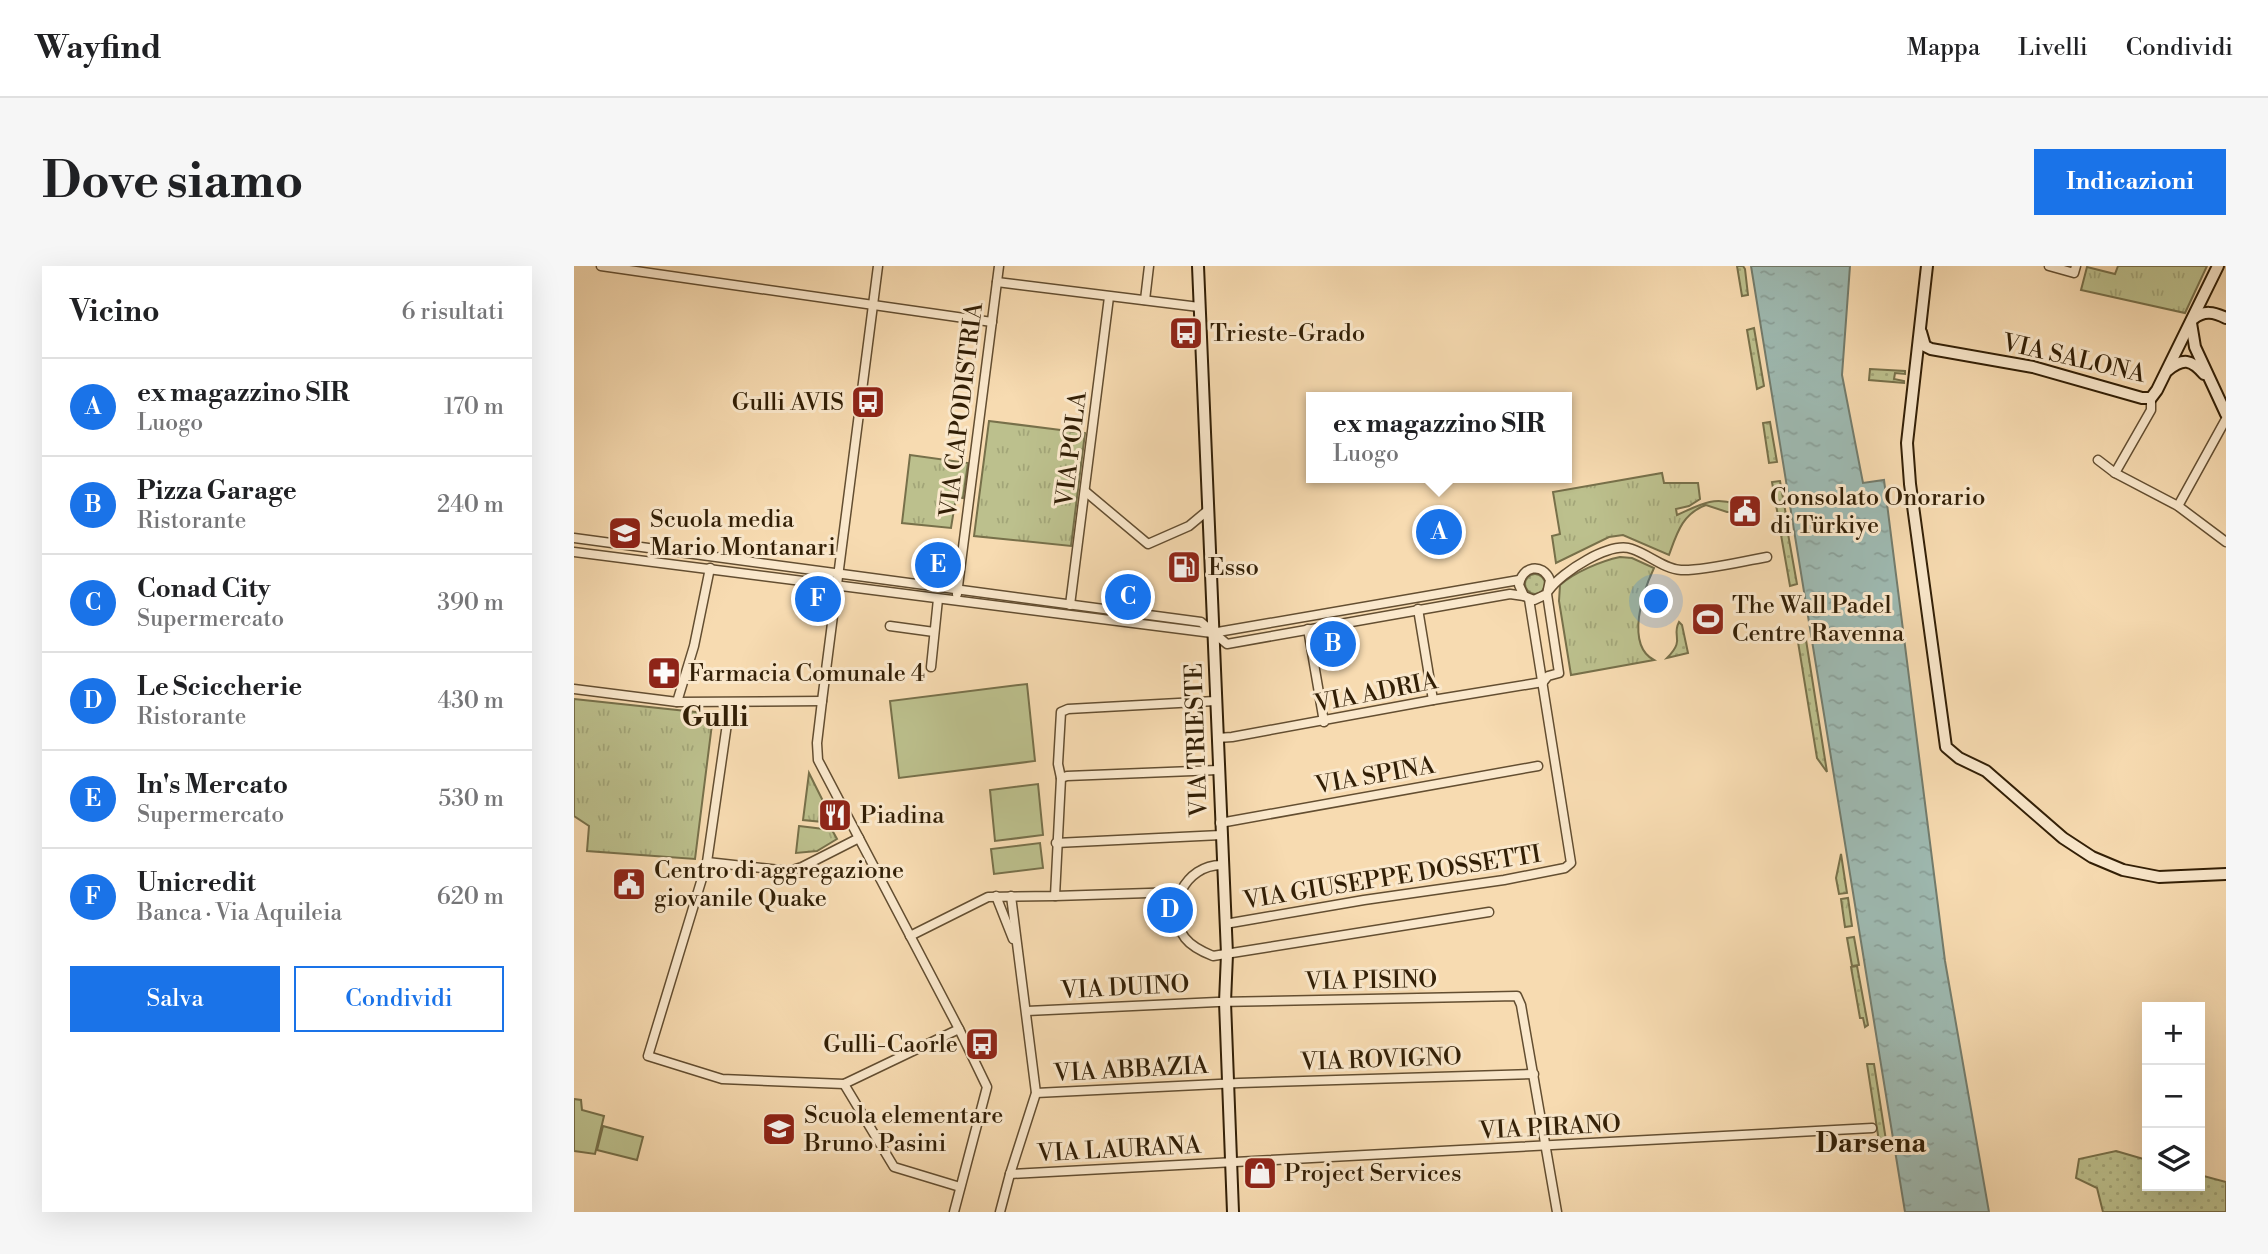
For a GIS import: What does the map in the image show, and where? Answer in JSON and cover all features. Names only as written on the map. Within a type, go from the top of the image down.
[{"type":"street","points":[[601,266],[992,322]]},
{"type":"street","points":[[878,266],[822,701],[817,743],[818,760],[987,1087],[954,1212]]},
{"type":"street","name":"VIA CAPODISTRIA","points":[[956,601],[999,266]]},
{"type":"street","points":[[1145,300],[1149,266]]},
{"type":"street","name":"VIA TRIESTE","points":[[1198,266],[1227,954],[1225,1002],[1233,1212]]},
{"type":"street","points":[[1927,266],[1908,443],[1910,484],[1946,747],[1959,758],[1986,771],[2063,838],[2092,858],[2123,870],[2159,877],[2225,873]]},
{"type":"street","points":[[2049,266],[2074,273],[2077,266]]},
{"type":"street","name":"VIA SALONA","points":[[1920,326],[1922,340],[1925,346],[1931,349],[2033,367],[2142,398],[2151,398],[2218,266]]},
{"type":"street","points":[[997,282],[1199,306]]},
{"type":"street","points":[[2210,284],[2209,294],[2222,316]]},
{"type":"street","name":"VIA POLA","points":[[1070,605],[1109,297]]},
{"type":"street","points":[[2222,316],[2208,312],[2199,314],[2192,320],[2192,336],[2226,414]]},
{"type":"street","points":[[2166,372],[2179,362],[2188,362],[2199,368],[2210,382]]},
{"type":"street","points":[[2115,473],[2151,410],[2151,398]]},
{"type":"street","points":[[2178,506],[2226,419]]},
{"type":"street","points":[[2098,460],[2115,473],[2178,506],[2226,542]]},
{"type":"street","points":[[1086,492],[1148,544],[1189,526],[1208,511]]},
{"type":"street","points":[[574,538],[1201,622],[1227,644],[1510,594],[1539,599],[1556,580],[1572,568],[1620,547],[1633,549],[1679,570],[1767,557]]},
{"type":"street","points":[[574,552],[1212,634],[1519,580]]},
{"type":"street","points":[[677,702],[694,646],[712,558]]},
{"type":"street","points":[[1529,568],[1540,568],[1550,580],[1548,592],[1559,673],[1549,676],[1543,682],[1527,598],[1520,589],[1521,575],[1529,568]]},
{"type":"street","points":[[1545,571],[1572,568]]},
{"type":"street","points":[[931,667],[938,599]]},
{"type":"street","points":[[1418,609],[1433,700]]},
{"type":"street","points":[[890,626],[934,632]]},
{"type":"street","points":[[1308,629],[1324,722]]},
{"type":"street","name":"VIA ADRIA","points":[[1217,737],[1324,722],[1543,682]]},
{"type":"street","name":"VIA GIUSEPPE DOSSETTI","points":[[1225,924],[1565,868],[1571,863],[1543,682]]},
{"type":"street","points":[[574,689],[677,702],[822,701]]},
{"type":"street","points":[[1058,895],[1056,843],[1061,778],[1058,764],[1061,712],[1068,709],[1215,701]]},
{"type":"street","points":[[730,702],[707,862],[648,1056],[722,1079],[844,1084],[959,1029]]},
{"type":"street","name":"VIA SPINA","points":[[1220,822],[1538,766]]},
{"type":"street","points":[[1061,778],[1218,770]]},
{"type":"street","points":[[1056,843],[1221,835]]},
{"type":"street","points":[[707,862],[789,872],[859,838]]},
{"type":"street","points":[[1222,865],[1209,865],[1192,875],[1180,892],[1177,903],[1177,919],[1184,936],[1202,951],[1213,956],[1489,912]]},
{"type":"street","points":[[910,936],[988,897],[1180,892]]},
{"type":"street","points":[[996,896],[1018,951]]},
{"type":"street","points":[[1000,1212],[1036,1093],[1011,896]]},
{"type":"street","name":"VIA PISINO","points":[[1225,1002],[1517,996],[1534,1074]]},
{"type":"street","name":"VIA DUINO","points":[[1027,1012],[1225,1002]]},
{"type":"street","points":[[1534,1074],[1557,1212]]},
{"type":"street","name":"VIA ROVIGNO","points":[[1229,1083],[1534,1074]]},
{"type":"street","name":"VIA ABBAZIA","points":[[1036,1093],[1229,1083]]},
{"type":"street","points":[[844,1084],[894,1167],[960,1187]]},
{"type":"street","name":"VIA PIRANO","points":[[1231,1163],[1872,1128]]},
{"type":"street","name":"VIA LAURANA","points":[[1010,1174],[1231,1163]]},
{"type":"green space","points":[[1737,266],[1743,266],[1745,269],[1748,295],[1742,296]]},
{"type":"green space","points":[[2118,266],[2207,266],[2185,313],[2081,290],[2087,267],[2115,274]]},
{"type":"green space","points":[[1754,328],[1764,386],[1757,389],[1747,330]]},
{"type":"green space","points":[[1870,369],[1905,371],[1905,374],[1895,373],[1894,379],[1904,383],[1869,380]]},
{"type":"green space","points":[[989,421],[1085,433],[1071,546],[974,536]]},
{"type":"green space","points":[[1770,422],[1777,462],[1769,463],[1763,423]]},
{"type":"green space","points":[[910,455],[968,463],[963,498],[956,497],[951,528],[902,523]]},
{"type":"green space","points":[[1662,473],[1664,483],[1698,483],[1700,499],[1689,506],[1676,509],[1677,515],[1699,505],[1719,501],[1735,504],[1735,507],[1732,512],[1727,512],[1706,505],[1691,514],[1681,525],[1669,555],[1623,535],[1609,537],[1556,563],[1552,536],[1560,534],[1553,492]]},
{"type":"green space","points":[[1780,481],[1786,515],[1778,516],[1772,482]]},
{"type":"green space","points":[[1785,517],[1797,584],[1790,586],[1778,518]]},
{"type":"green space","points":[[1620,557],[1632,558],[1654,568],[1645,590],[1638,630],[1645,653],[1654,660],[1571,675],[1559,601],[1560,585],[1588,568]]},
{"type":"green space","points":[[1531,574],[1539,574],[1545,584],[1539,594],[1531,594],[1525,588],[1525,580]]},
{"type":"green space","points":[[1679,622],[1688,653],[1667,658],[1676,646]]},
{"type":"green space","points":[[1806,640],[1827,772],[1817,758],[1798,642]]},
{"type":"green space","points":[[1027,684],[1035,761],[899,778],[890,701]]},
{"type":"green space","points":[[574,699],[705,713],[712,724],[695,859],[587,851],[589,826],[574,816]]},
{"type":"green space","points":[[809,773],[834,823],[803,820]]},
{"type":"green space","points":[[1038,784],[1043,835],[995,841],[990,790]]},
{"type":"green space","points":[[799,826],[832,830],[837,839],[817,851],[796,853]]},
{"type":"green space","points":[[1040,843],[1043,868],[994,874],[991,849]]},
{"type":"green space","points":[[1841,854],[1847,893],[1839,894],[1836,878]]},
{"type":"green space","points":[[1848,898],[1852,926],[1845,927],[1841,899]]},
{"type":"green space","points":[[1854,937],[1859,965],[1852,966],[1847,938]]},
{"type":"green space","points":[[1857,966],[1868,1025],[1865,1027],[1863,1018],[1860,1018],[1851,967]]},
{"type":"green space","points":[[1867,1064],[1874,1064],[1888,1153],[1880,1148]]},
{"type":"green space","points":[[574,1099],[581,1100],[582,1110],[604,1116],[595,1154],[574,1151]]},
{"type":"green space","points":[[603,1126],[643,1137],[637,1160],[597,1150]]},
{"type":"green space","points":[[2116,1151],[2142,1159],[2142,1191],[2205,1191],[2205,1176],[2226,1182],[2226,1212],[2103,1212],[2097,1188],[2076,1178],[2079,1159]]},
{"type":"water","points":[[1751,266],[1850,266],[1842,375],[1863,483],[1884,480],[1945,961],[1989,1212],[1905,1212]]},
{"type":"place","name":"Trieste-Grado","points":[[1186,333]]},
{"type":"place","name":"Gulli AVIS","points":[[868,402]]},
{"type":"place","name":"Consolato Onorario di Türkiye","points":[[1745,511]]},
{"type":"place","name":"ex magazzino SIR","points":[[1439,532]]},
{"type":"place","name":"Scuola media Mario Montanari","points":[[625,533]]},
{"type":"place","name":"In's Mercato","points":[[938,565]]},
{"type":"place","name":"Esso","points":[[1184,567]]},
{"type":"place","name":"Conad City","points":[[1128,597]]},
{"type":"place","name":"Unicredit","points":[[818,599]]},
{"type":"place","name":"The Wall Padel Centre Ravenna","points":[[1708,619]]},
{"type":"place","name":"Pizza Garage","points":[[1333,644]]},
{"type":"place","name":"Farmacia Comunale 4","points":[[664,673]]},
{"type":"place","name":"Piadina","points":[[835,815]]},
{"type":"place","name":"Centro di aggregazione giovanile Quake","points":[[629,884]]},
{"type":"place","name":"Le Sciccherie","points":[[1170,910]]},
{"type":"place","name":"Gulli-Caorle","points":[[982,1044]]},
{"type":"place","name":"Scuola elementare Bruno Pasini","points":[[779,1129]]},
{"type":"place","name":"Project Services","points":[[1260,1173]]},
{"type":"district","name":"Gulli","points":[[715,716]]},
{"type":"district","name":"Darsena","points":[[1871,1142]]}]
